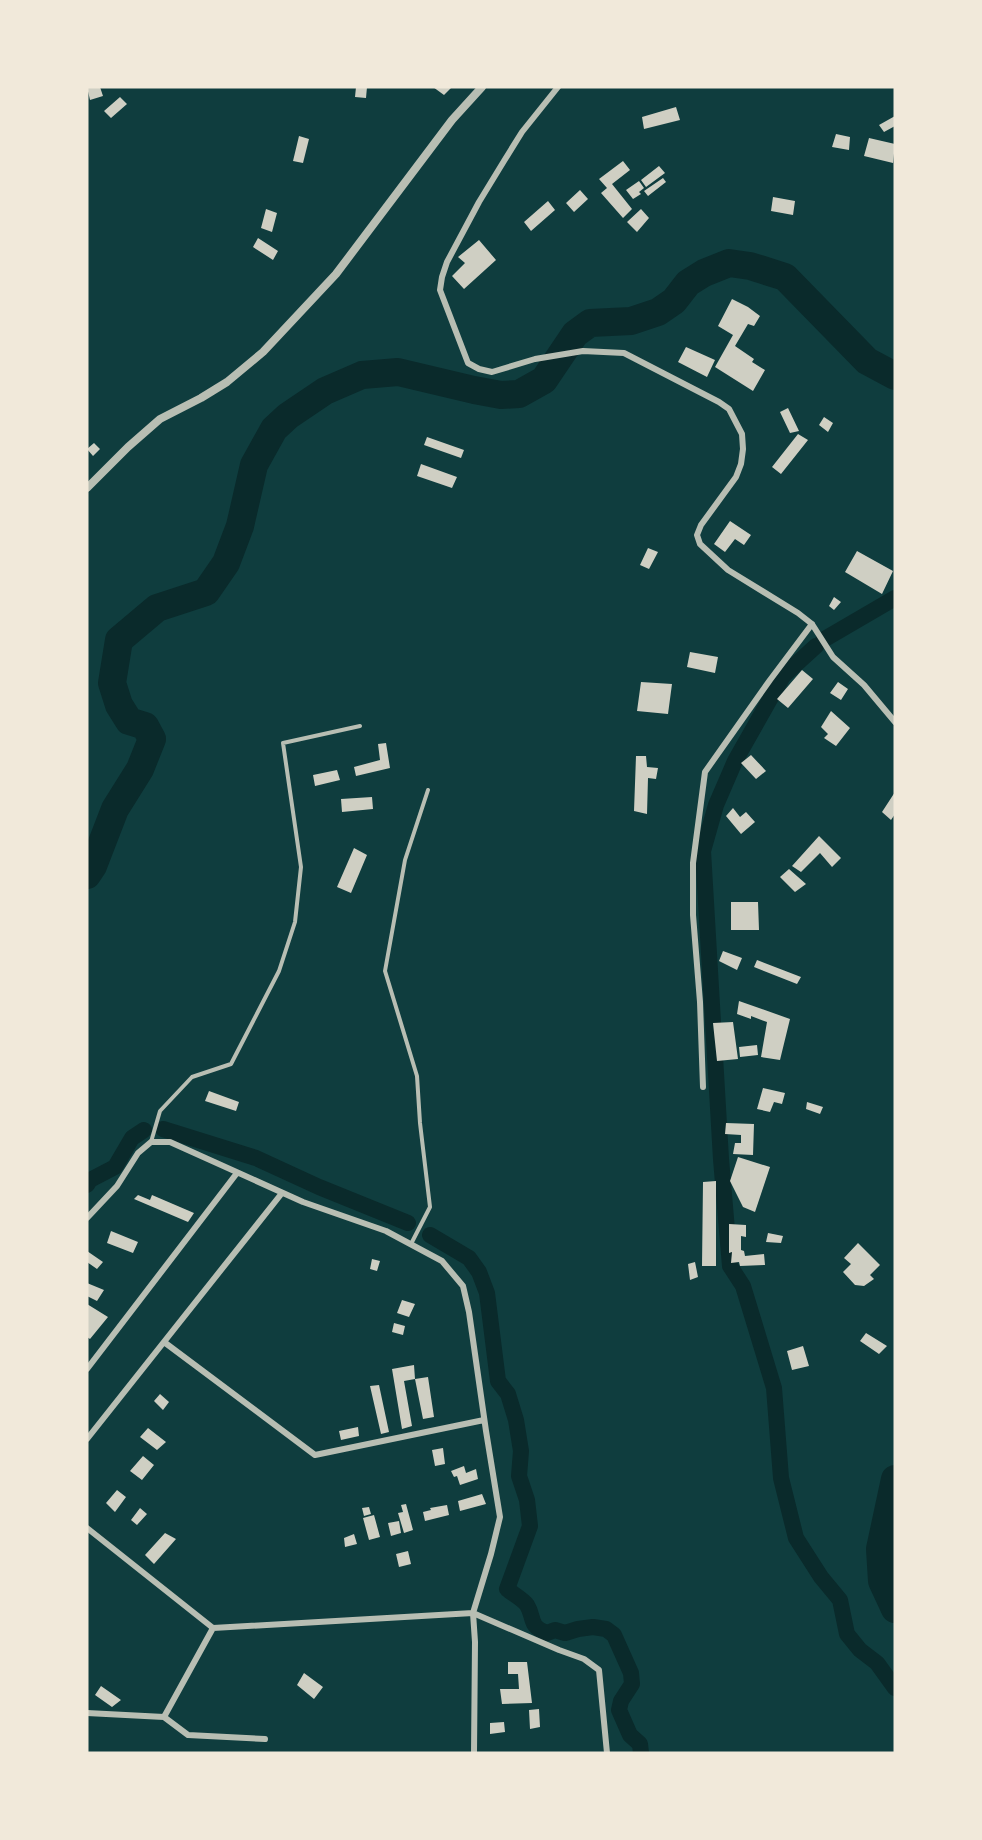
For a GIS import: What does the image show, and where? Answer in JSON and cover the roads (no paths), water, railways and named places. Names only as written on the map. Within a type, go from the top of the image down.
[{"type":"street","points":[[87,488],[160,419],[227,382],[263,352],[336,274],[438,137],[482,87]]},
{"type":"street","points":[[558,87],[522,132],[479,202],[447,262],[442,277],[440,290],[468,363],[492,372],[535,359],[584,351],[624,353],[729,409],[741,434],[743,449],[741,464],[736,477],[701,525],[697,535],[700,544],[728,570],[812,624],[833,657],[864,685],[895,722]]},
{"type":"street","points":[[703,1087],[700,1002],[693,915],[693,863],[705,772],[812,624]]},
{"type":"street","points":[[87,1218],[117,1186],[138,1153],[151,1142],[170,1142],[303,1202],[386,1231],[442,1261],[463,1286],[469,1312],[500,1517],[473,1613],[474,1753]]},
{"type":"street","points":[[87,1369],[237,1173]]},
{"type":"street","points":[[87,1439],[282,1192]]},
{"type":"street","points":[[164,1342],[315,1455],[484,1420]]},
{"type":"street","points":[[87,1528],[213,1628],[473,1613],[584,1659],[599,1670],[607,1753]]},
{"type":"street","points":[[164,1717],[213,1628]]},
{"type":"street","points":[[87,1713],[164,1717],[188,1735],[265,1739]]},
{"type":"lane","points":[[151,1142],[160,1111],[192,1077],[231,1064],[279,971],[295,922],[301,867],[283,743],[360,726]]},
{"type":"lane","points":[[411,1244],[430,1207],[417,1076],[385,971],[405,860],[428,790]]},
{"type":"waterway","points":[[87,875],[93,866],[115,809],[140,769],[152,739],[145,726],[129,721],[119,705],[112,683],[119,640],[157,608],[206,592],[226,563],[240,526],[254,465],[274,429],[288,416],[325,391],[362,375],[398,372],[501,395],[519,394],[544,380],[575,334],[590,323],[631,321],[658,312],[674,301],[688,283],[704,273],[729,263],[750,266],[785,277],[867,361],[895,376]]},
{"type":"waterway","points":[[823,640],[895,598]]},
{"type":"waterway","points":[[816,646],[783,676],[735,761],[716,805],[703,851],[721,1159],[730,1266],[743,1286],[774,1388],[781,1478],[796,1538],[821,1577],[840,1600],[847,1634],[860,1650],[877,1663],[895,1688]]},
{"type":"waterway","points":[[163,1129],[256,1158],[319,1187],[408,1223]]},
{"type":"waterway","points":[[87,1185],[90,1180],[115,1167],[132,1138],[144,1130]]},
{"type":"waterway","points":[[430,1235],[469,1258],[479,1272],[487,1293],[498,1381],[508,1394],[516,1420],[521,1451],[519,1476],[527,1500],[530,1526],[507,1589],[525,1603],[537,1628],[547,1633],[555,1630],[565,1633],[593,1627],[606,1629],[614,1635],[631,1673],[632,1684],[621,1701],[619,1710],[630,1735],[640,1744],[641,1753]]},
{"type":"waterway","points":[[895,1479],[880,1549],[882,1581],[895,1609]]}]
